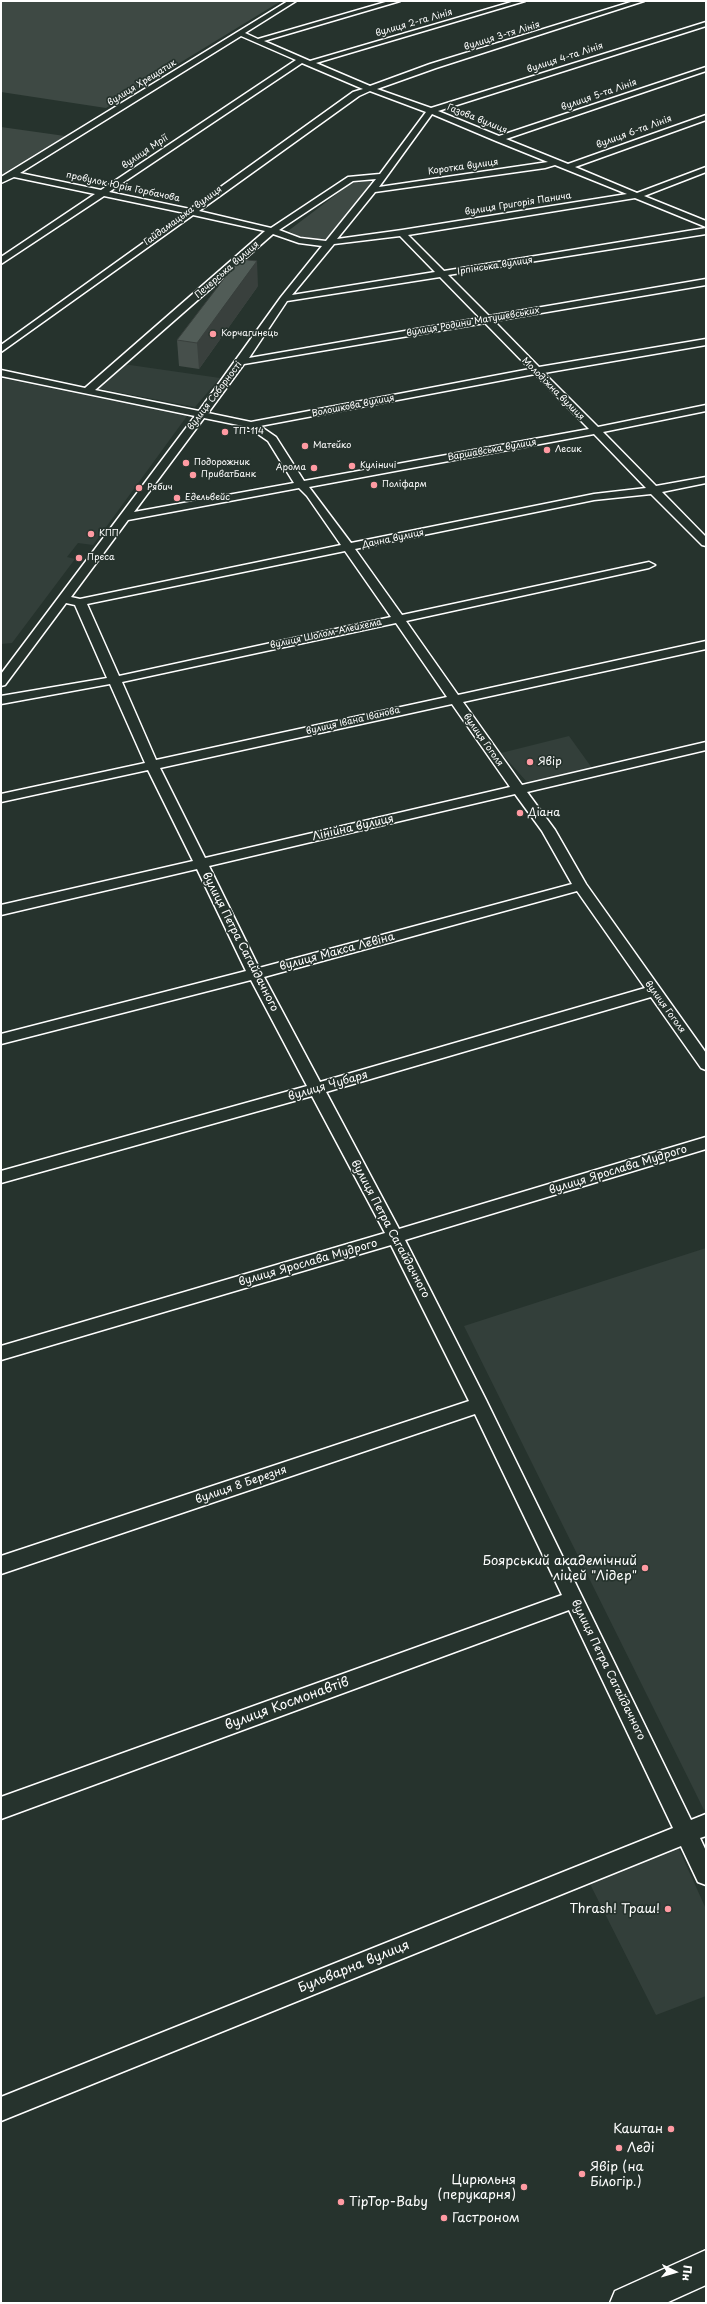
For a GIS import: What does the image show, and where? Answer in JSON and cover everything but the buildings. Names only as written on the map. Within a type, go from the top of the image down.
[{"type":"street","name":"вулиця Хрещатик","points":[[1,181],[293,1]]},
{"type":"street","points":[[257,41],[397,1]]},
{"type":"street","name":"вулиця 2-га Лінія","points":[[310,63],[522,1]]},
{"type":"street","name":"вулиця 3-тя Лінія","points":[[368,88],[641,1]]},
{"type":"street","name":"вулиця 4-та Лінія","points":[[431,111],[706,24]]},
{"type":"street","name":"Газова вулиця","points":[[240,34],[368,88],[431,111],[706,224]]},
{"type":"street","name":"вулиця Мрії","points":[[1,261],[301,60]]},
{"type":"street","name":"вулиця 5-та Лінія","points":[[499,139],[706,69]]},
{"type":"street","name":"Гайдамацька вулиця","points":[[1,349],[189,212],[356,94],[368,88]]},
{"type":"street","name":"вулиця Соборності","points":[[1,682],[241,362],[284,299],[383,176],[431,111]]},
{"type":"street","name":"вулиця 6-та Лінія","points":[[569,167],[706,117]]},
{"type":"street","name":"Коротка вулиця","points":[[372,190],[545,166],[556,162]]},
{"type":"street","name":"вулиця Григорія Панича","points":[[330,243],[638,195],[706,169]]},
{"type":"street","name":"провулок Юрія Горбачова","points":[[13,174],[275,231],[299,240],[330,243]]},
{"type":"street","name":"Печерська вулиця","points":[[86,392],[270,232],[275,231],[351,180],[383,176]]},
{"type":"street","name":"Ірпінська вулиця","points":[[284,299],[706,231]]},
{"type":"street","name":"Молодіжна вулиця","points":[[402,232],[536,371],[706,543]]},
{"type":"street","name":"вулиця Родини Матушевських","points":[[241,362],[706,282]]},
{"type":"street","name":"Волошкова вулиця","points":[[1,373],[86,392],[251,425],[536,371],[706,342]]},
{"type":"street","name":"Варшавська вулиця","points":[[125,516],[595,431],[706,408]]},
{"type":"street","name":"вулиця Гоголя","points":[[251,425],[272,439],[300,484],[311,494],[548,830],[580,886],[706,1064]]},
{"type":"street","name":"Дачна вулиця","points":[[80,602],[594,497],[654,490],[706,480]]},
{"type":"street","name":"вулиця Шолом-Алейхема","points":[[1,700],[115,680],[650,565]]},
{"type":"street","points":[[62,599],[80,602]]},
{"type":"street","name":"вулиця Петра Сагайдачного","points":[[80,602],[153,766],[255,974],[396,1238],[480,1405],[706,1874]]},
{"type":"street","name":"вулиця Івана Іванова","points":[[1,798],[153,766],[454,698],[706,645]]},
{"type":"street","name":"Лінійна вулиця","points":[[1,910],[706,746]]},
{"type":"street","name":"вулиця Макса Левіна","points":[[1,1039],[255,974],[580,886]]},
{"type":"street","name":"вулиця Чубаря","points":[[1,1177],[316,1089],[654,991]]},
{"type":"street","name":"вулиця Ярослава Мудрого","points":[[1,1353],[396,1238],[706,1143]]},
{"type":"street","name":"вулиця 8 Березня","points":[[1,1565],[480,1405]]},
{"type":"street","name":"вулиця Космонавтів","points":[[1,1808],[573,1600]]},
{"type":"street","name":"Бульварна вулиця","points":[[1,2109],[706,1825]]},
{"type":"street","points":[[628,2303],[706,2267]]},
{"type":"shaded area","points":[[1,1],[281,1],[106,108],[1,92]]},
{"type":"shaded area","points":[[1,127],[65,136],[1,175]]},
{"type":"shaded area","points":[[373,179],[364,193],[325,240],[301,237],[288,231],[354,181]]},
{"type":"shaded area","points":[[123,364],[220,378],[195,407],[96,388]]},
{"type":"shaded area","points":[[1,378],[187,416],[93,545],[78,543],[67,557],[75,559],[12,643],[1,644]]},
{"type":"shaded area","points":[[569,736],[592,768],[527,782],[501,753]]},
{"type":"shaded area","name":"Боярський академічний ліцей \"Лідер\"","points":[[706,1248],[706,1809],[704,1810],[464,1326]]},
{"type":"shaded area","points":[[678,1847],[706,1909],[706,1996],[656,2015],[590,1884]]},
{"type":"place","name":"Корчагинець","points":[[213,334]]},
{"type":"place","name":"ТП-114","points":[[225,432]]},
{"type":"place","name":"Матейко","points":[[305,446]]},
{"type":"place","name":"Лесик","points":[[547,450]]},
{"type":"place","name":"Подорожник","points":[[186,463]]},
{"type":"place","name":"Куліничі","points":[[352,466]]},
{"type":"place","name":"Арома","points":[[314,468]]},
{"type":"place","name":"ПриватБанк","points":[[193,475]]},
{"type":"place","name":"Поліфарм","points":[[374,485]]},
{"type":"place","name":"Рябич","points":[[139,488]]},
{"type":"place","name":"Едельвейс","points":[[177,498]]},
{"type":"place","name":"КПП","points":[[91,534]]},
{"type":"place","name":"Преса","points":[[79,558]]},
{"type":"place","name":"Явір","points":[[530,762]]},
{"type":"place","name":"Діана","points":[[520,813]]},
{"type":"place","name":"Боярський академічний ліцей \"Лідер\"","points":[[645,1568]]},
{"type":"place","name":"Thrash! Траш!","points":[[668,1909]]},
{"type":"place","name":"Каштан","points":[[671,2129]]},
{"type":"place","name":"Леді","points":[[619,2148]]},
{"type":"place","name":"Явір (на Білогір.)","points":[[582,2174]]},
{"type":"place","name":"Цирюльня (перукарня)","points":[[524,2187]]},
{"type":"place","name":"TipTop-Baby","points":[[341,2202]]},
{"type":"place","name":"Гастроном","points":[[444,2218]]}]
